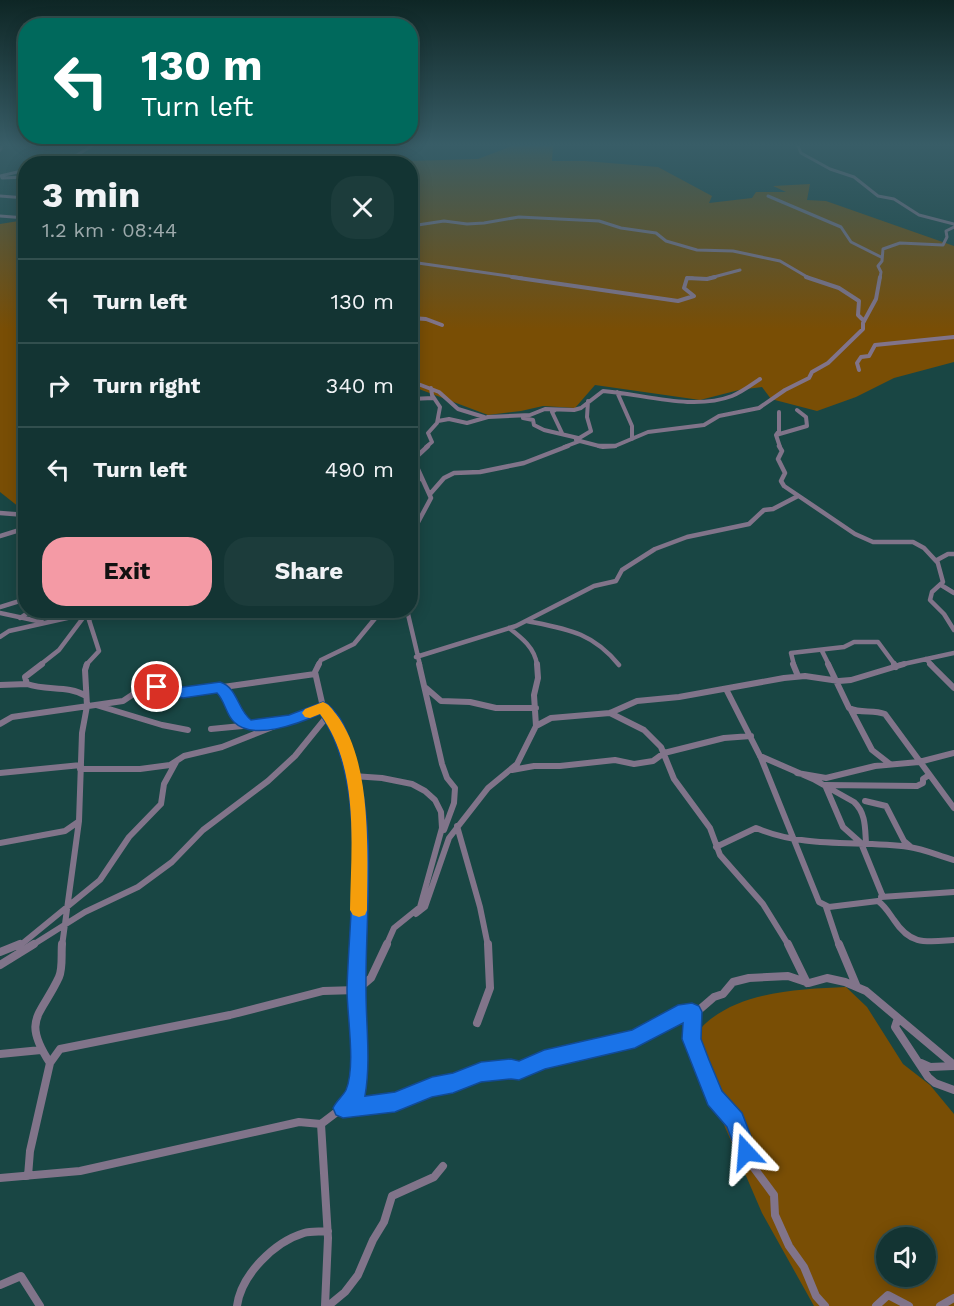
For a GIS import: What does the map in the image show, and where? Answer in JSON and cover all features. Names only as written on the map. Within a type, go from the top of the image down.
[{"type":"street","points":[[794,207],[843,227],[851,242],[882,257]]},
{"type":"street","points":[[907,207],[922,216],[954,225]]},
{"type":"street","points":[[0,216],[18,217]]},
{"type":"street","points":[[418,225],[444,221],[473,224],[528,218],[598,221],[621,228],[656,232],[666,241],[698,250],[733,251],[780,261],[803,276],[839,288],[859,300],[858,315],[864,321]]},
{"type":"street","points":[[430,494],[444,478],[454,473],[480,472],[524,462],[580,441],[608,447],[648,432],[704,425],[719,416],[763,406],[785,390],[806,380],[814,371],[828,363],[863,329],[864,321],[873,311],[878,295],[881,272],[878,266],[883,249],[899,243],[943,245],[946,231],[954,225]]},
{"type":"street","points":[[418,263],[451,270],[678,301],[694,296],[684,288],[687,278],[707,279],[740,270]]},
{"type":"street","points":[[418,318],[442,325]]},
{"type":"street","points":[[859,370],[857,363],[861,357],[870,356],[872,347],[875,345],[904,340],[926,341],[954,337]]},
{"type":"street","points":[[438,421],[451,419],[465,423],[503,415],[529,415],[543,409],[579,409],[602,391],[675,400],[704,400],[733,396],[760,379]]},
{"type":"street","points":[[418,382],[431,388],[452,402],[458,409],[484,418]]},
{"type":"street","points":[[418,385],[422,385]]},
{"type":"street","points":[[431,388],[433,398],[451,419]]},
{"type":"street","points":[[617,392],[632,426],[632,439]]},
{"type":"street","points":[[418,399],[433,398]]},
{"type":"street","points":[[573,443],[591,431],[587,417],[589,414],[588,401]]},
{"type":"street","points":[[418,452],[432,441],[428,433],[438,421],[441,410]]},
{"type":"street","points":[[555,410],[552,412],[554,420],[562,433]]},
{"type":"street","points":[[776,435],[807,426],[806,417],[797,411]]},
{"type":"street","points":[[779,412],[780,431],[776,435],[777,443],[782,451],[778,460],[785,473],[781,481],[792,493],[806,498],[855,534],[873,542],[913,542],[924,548],[937,562],[943,578],[941,585],[932,592],[931,602],[943,612],[954,630]]},
{"type":"street","points":[[503,415],[532,419],[534,426],[539,429],[578,438]]},
{"type":"street","points":[[418,472],[430,494],[430,503],[418,523]]},
{"type":"street","points":[[416,657],[527,621],[594,586],[616,581],[622,570],[655,549],[687,537],[749,524],[764,510],[775,508],[798,496]]},
{"type":"street","points":[[1,520],[1,513],[18,514]]},
{"type":"street","points":[[0,536],[18,530]]},
{"type":"street","points":[[937,562],[940,556],[954,554]]},
{"type":"street","points":[[941,585],[954,593]]},
{"type":"street","points":[[0,607],[18,601]]},
{"type":"street","points":[[0,613],[18,618]]},
{"type":"street","points":[[20,618],[46,623]]},
{"type":"street","points":[[2,634],[68,618]]},
{"type":"street","points":[[27,684],[25,677],[27,674],[50,659],[83,618]]},
{"type":"street","points":[[50,1063],[37,1042],[35,1014],[60,975],[63,926],[79,821],[84,718],[90,705],[86,696],[86,667],[99,651],[89,620],[91,618]]},
{"type":"street","points":[[326,1306],[328,1231],[321,1124],[355,1096],[359,1071],[357,990],[361,883],[359,821],[353,776],[339,729],[323,707],[315,674],[321,660],[354,644],[375,618]]},
{"type":"street","points":[[409,618],[442,764],[447,778],[456,790],[451,813],[435,850]]},
{"type":"street","points":[[527,621],[582,633],[607,648],[619,665]]},
{"type":"street","points":[[403,920],[421,911],[425,906],[443,850],[457,826],[488,788],[517,764],[536,726],[534,695],[538,678],[537,656],[525,641],[509,628]]},
{"type":"street","points":[[798,676],[790,654],[822,651],[851,645],[854,642],[876,641],[896,667]]},
{"type":"street","points":[[822,651],[872,750],[890,764]]},
{"type":"street","points":[[536,726],[550,718],[610,713],[637,701],[798,676],[835,680],[864,678],[896,667],[954,653]]},
{"type":"street","points":[[926,659],[954,688]]},
{"type":"street","points":[[0,724],[12,717],[126,700],[144,687],[183,693],[315,674]]},
{"type":"street","points":[[0,685],[27,684],[57,690],[75,688],[86,696]]},
{"type":"street","points":[[425,686],[433,696],[441,701],[470,702],[496,708],[536,708]]},
{"type":"street","points":[[220,688],[228,695],[237,717],[249,726]]},
{"type":"street","points":[[726,689],[751,735],[815,894],[826,907],[847,967],[857,987]]},
{"type":"street","points":[[90,705],[188,730]]},
{"type":"street","points":[[0,952],[23,943],[65,911],[100,880],[129,837],[161,804],[164,784],[176,762],[184,756],[222,747],[323,707]]},
{"type":"street","points":[[851,710],[884,712],[954,808]]},
{"type":"street","points":[[610,713],[644,730],[664,753],[675,779],[710,828],[716,847],[735,875],[763,904],[789,945],[807,983]]},
{"type":"street","points":[[0,965],[85,912],[123,896],[172,862],[203,830],[288,763],[329,714]]},
{"type":"street","points":[[212,729],[291,721]]},
{"type":"street","points":[[510,771],[534,766],[560,766],[615,760],[636,764],[653,761],[664,753],[724,738],[751,735]]},
{"type":"street","points":[[797,773],[826,778],[890,764],[919,762],[954,753]]},
{"type":"street","points":[[760,756],[825,785],[858,805],[865,821],[864,843],[884,897]]},
{"type":"street","points":[[0,773],[80,767],[140,769],[176,762]]},
{"type":"street","points":[[825,785],[861,787],[920,785],[923,778],[929,774]]},
{"type":"street","points":[[28,1176],[30,1151],[50,1063],[62,1048],[230,1015],[323,991],[357,990],[372,978],[394,927],[420,907],[442,828],[442,818],[437,802],[429,794],[409,782],[353,776]]},
{"type":"street","points":[[825,785],[843,827],[864,843]]},
{"type":"street","points":[[865,801],[886,806],[904,841],[911,847]]},
{"type":"street","points":[[0,843],[65,831],[79,821]]},
{"type":"street","points":[[457,826],[486,934],[489,992],[477,1023]]},
{"type":"street","points":[[716,847],[756,828],[770,834],[832,845],[864,843],[911,847],[954,860]]},
{"type":"street","points":[[866,902],[933,890],[954,892]]},
{"type":"street","points":[[826,907],[878,901],[884,904],[902,931],[917,943],[954,940]]},
{"type":"street","points":[[343,1108],[395,1102],[432,1087],[453,1083],[481,1072],[511,1069],[519,1071],[544,1059],[635,1039],[678,1015],[703,1008],[714,997],[723,994],[737,980],[788,976],[807,983],[827,978],[866,991],[954,1065]]},
{"type":"street","points":[[692,1012],[692,1039],[715,1098],[735,1121],[754,1168],[774,1194],[773,1209],[776,1220],[793,1253],[804,1267],[812,1288],[825,1306]]},
{"type":"street","points":[[897,1018],[895,1027],[932,1080],[954,1090]]},
{"type":"street","points":[[0,1054],[41,1050]]},
{"type":"street","points":[[920,1063],[930,1067],[954,1065]]},
{"type":"street","points":[[0,1178],[80,1171],[299,1122],[321,1124]]},
{"type":"street","points":[[326,1306],[345,1292],[358,1275],[373,1240],[384,1222],[392,1196],[435,1177],[443,1166]]},
{"type":"street","points":[[237,1306],[239,1292],[266,1254],[304,1233],[328,1231]]},
{"type":"street","points":[[0,1285],[21,1276],[30,1288],[33,1299],[40,1306]]},
{"type":"street","points":[[876,1306],[888,1295],[909,1306]]},
{"type":"street","points":[[940,1306],[954,1298]]},
{"type":"shaded area","points":[[418,207],[843,207],[954,246],[954,362],[894,378],[856,397],[817,411],[771,399],[762,387],[700,400],[595,385],[575,408],[543,406],[488,415],[418,389]]},
{"type":"shaded area","points":[[18,221],[18,506],[0,492],[0,224]]},
{"type":"shaded area","points":[[846,987],[867,1007],[903,1064],[930,1085],[954,1114],[954,1306],[814,1306],[762,1213],[703,1076],[692,1042],[704,1025],[720,1012],[754,998],[791,991]]},
{"type":"slow traffic","points":[[310,713],[323,707],[339,729],[347,761],[354,777],[353,785],[359,821],[361,883],[359,910]]},
{"type":"route","points":[[157,687],[183,693],[220,688],[228,695],[237,717],[249,726],[291,721],[323,707],[339,729],[347,761],[354,777],[353,785],[359,821],[361,883],[357,944],[359,1071],[355,1096],[343,1108],[407,1099],[432,1087],[453,1083],[481,1072],[511,1069],[519,1071],[544,1059],[635,1039],[664,1025],[678,1015],[692,1012],[690,1019],[692,1039],[700,1061],[715,1098],[735,1121],[744,1140],[746,1152]]}]
